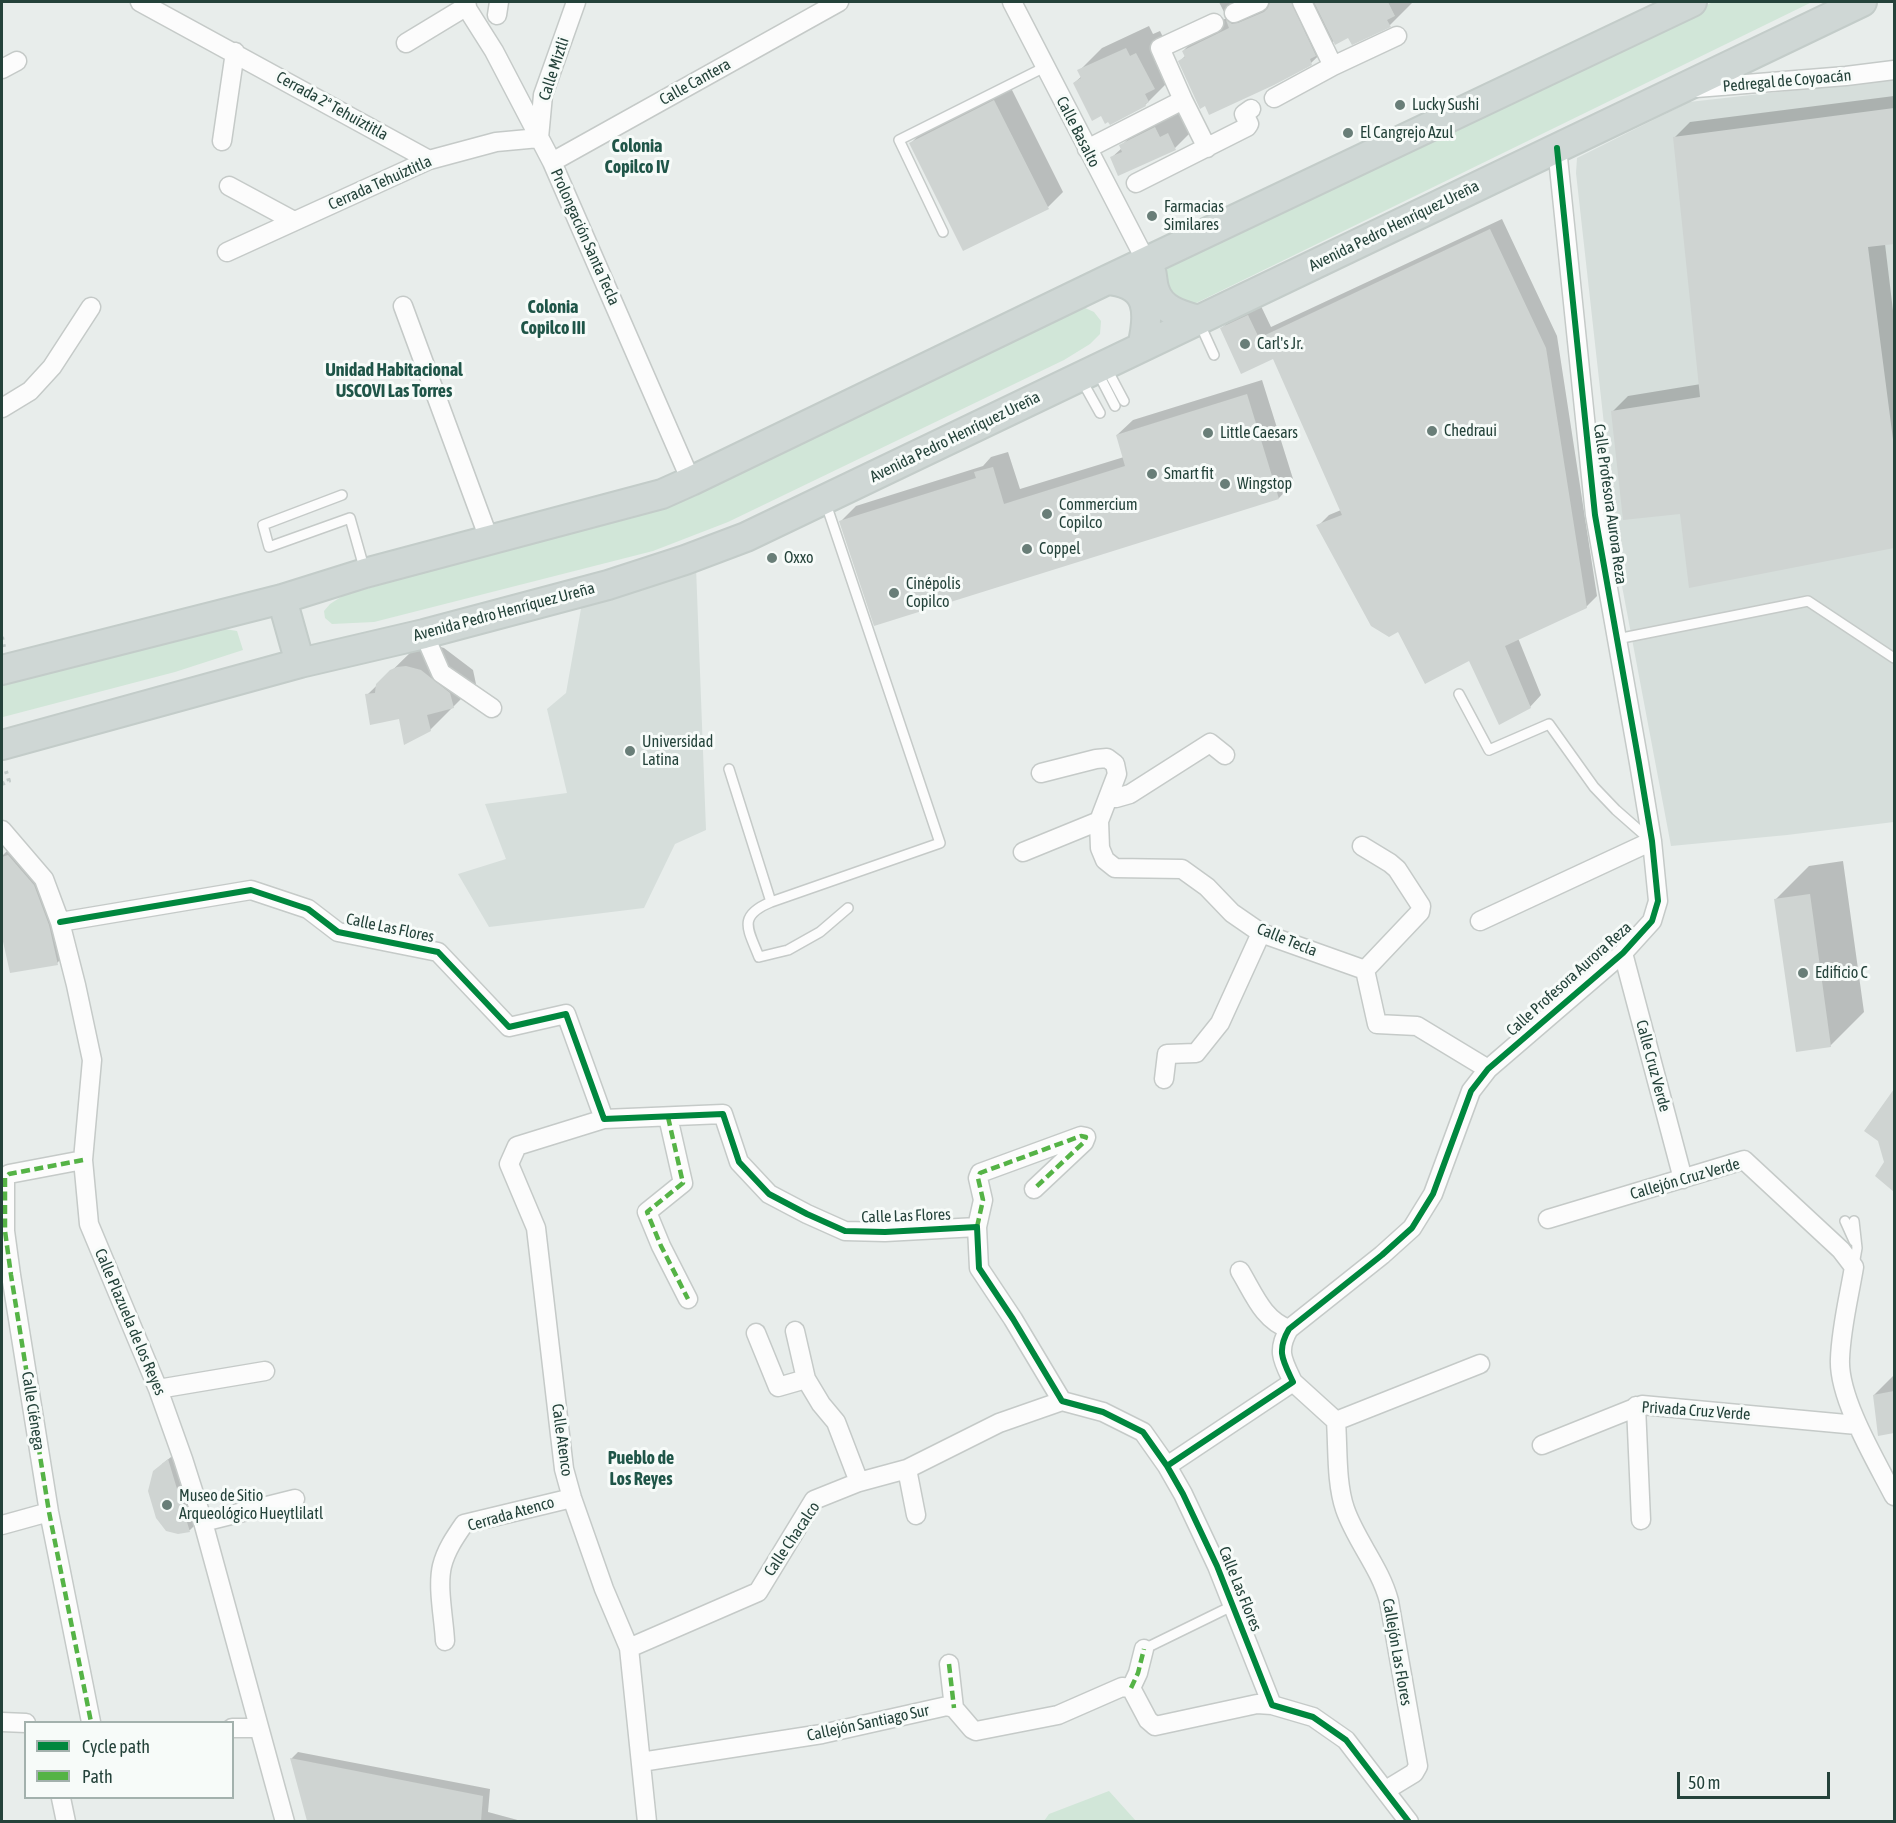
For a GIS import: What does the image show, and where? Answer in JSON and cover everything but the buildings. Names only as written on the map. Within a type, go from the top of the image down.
[{"type":"main road","points":[[2,670],[282,599],[365,573],[662,494],[1692,2]]},
{"type":"main road","name":"Avenida Pedro Henríquez Ureña","points":[[4,758],[300,663],[424,634],[608,585],[746,537],[1862,2]]},
{"type":"main road","points":[[1146,261],[1155,294],[1161,302],[1176,313],[1198,320]]},
{"type":"main road","points":[[1107,280],[1124,283],[1143,300],[1148,316],[1142,347]]},
{"type":"main road","points":[[282,599],[300,663]]},
{"type":"street","name":"Cerrada 2ª Tehuiztitla","points":[[140,2],[429,160]]},
{"type":"street","name":"Calle Miztli","points":[[539,138],[543,95],[576,2]]},
{"type":"street","name":"Calle Cantera","points":[[552,162],[839,2]]},
{"type":"street","name":"Calle Basalto","points":[[1012,2],[1146,261]]},
{"type":"street","points":[[1234,13],[1259,2]]},
{"type":"street","points":[[1302,2],[1333,66]]},
{"type":"street","points":[[406,43],[465,4]]},
{"type":"street","name":"Prolongación Santa Tecla","points":[[465,4],[494,51],[552,162],[691,481]]},
{"type":"street","points":[[1207,148],[1160,48],[1214,23]]},
{"type":"street","points":[[1274,98],[1333,66],[1397,36]]},
{"type":"street","points":[[222,141],[235,52]]},
{"type":"street","name":"Pedregal de Coyoacán","points":[[1679,90],[1894,70]]},
{"type":"street","points":[[1087,149],[1183,100]]},
{"type":"street","points":[[1136,183],[1247,127],[1249,124],[1244,114],[1251,109]]},
{"type":"street","name":"Cerrada Tehuiztitla","points":[[227,252],[429,160],[496,142],[539,138]]},
{"type":"street","name":"Calle Profesora Aurora Reza","points":[[1289,1329],[1382,1256],[1412,1228],[1433,1194],[1471,1091],[1488,1069],[1623,953],[1652,921],[1657,909],[1652,841],[1595,515],[1557,148]]},
{"type":"street","points":[[230,186],[294,222]]},
{"type":"street","points":[[2,408],[30,391],[52,367],[91,306]]},
{"type":"street","points":[[403,306],[489,539]]},
{"type":"street","points":[[424,634],[441,673],[492,708]]},
{"type":"street","points":[[1108,798],[1130,794],[1210,743],[1225,755]]},
{"type":"street","name":"Calle Tecla","points":[[1041,773],[1107,758],[1115,764],[1117,774],[1099,822],[1100,848],[1105,860],[1115,868],[1182,869],[1206,887],[1232,913],[1262,933],[1365,970]]},
{"type":"street","points":[[1023,852],[1099,822]]},
{"type":"street","name":"Calle Plazuela de los Reyes","points":[[2,830],[44,879],[60,922],[92,1060],[83,1160],[89,1224],[158,1389],[203,1522],[285,1821]]},
{"type":"street","points":[[1480,921],[1652,841]]},
{"type":"street","points":[[1362,846],[1397,869],[1421,906],[1420,912],[1365,970],[1377,1024],[1417,1026],[1488,1069]]},
{"type":"street","name":"Calle Las Flores","points":[[60,922],[251,890],[308,909],[338,932],[438,952],[509,1027],[566,1014],[604,1119],[723,1114],[739,1162],[769,1194],[845,1231],[885,1232],[977,1227]]},
{"type":"street","points":[[1164,1079],[1167,1054],[1196,1053],[1220,1023],[1262,933]]},
{"type":"street","name":"Calle Cruz Verde","points":[[1623,953],[1683,1179]]},
{"type":"street","points":[[668,1116],[683,1183],[647,1212],[661,1246],[688,1299]]},
{"type":"street","name":"Calle Atenco","points":[[604,1119],[517,1146],[509,1164],[536,1228],[564,1469],[604,1589],[628,1648],[647,1821]]},
{"type":"street","points":[[1034,1190],[1084,1142],[1086,1137],[1081,1136],[980,1173],[978,1178],[983,1200],[977,1227],[979,1268],[1013,1319],[1062,1401]]},
{"type":"street","name":"Calle Ciénega","points":[[83,1160],[9,1174],[5,1178],[5,1231],[6,1277],[91,1721]]},
{"type":"street","name":"Callejón Cruz Verde","points":[[1548,1219],[1744,1160],[1841,1250],[1854,1267]]},
{"type":"street","points":[[1854,1267],[1839,1360],[1844,1387],[1857,1425],[1894,1496]]},
{"type":"street","points":[[1240,1271],[1268,1317],[1277,1325],[1289,1329],[1281,1342],[1283,1361],[1293,1382],[1336,1421],[1480,1364]]},
{"type":"street","points":[[795,1331],[806,1379],[820,1404],[836,1422],[859,1482]]},
{"type":"street","points":[[756,1333],[778,1387],[806,1379]]},
{"type":"street","points":[[158,1389],[265,1371]]},
{"type":"street","points":[[1167,1466],[1293,1382]]},
{"type":"street","name":"Calle Las Flores","points":[[1062,1401],[1104,1412],[1143,1432],[1167,1466],[1212,1556],[1272,1705]]},
{"type":"street","name":"Calle Chacalco","points":[[628,1648],[758,1592],[814,1500],[859,1482],[907,1469],[999,1423],[1062,1401]]},
{"type":"street","name":"Privada Cruz Verde","points":[[1542,1445],[1642,1405],[1857,1425]]},
{"type":"street","points":[[1636,1406],[1641,1520]]},
{"type":"street","name":"Callejón Las Flores","points":[[1336,1421],[1341,1497],[1385,1586],[1418,1766],[1414,1773],[1386,1790]]},
{"type":"street","points":[[907,1469],[916,1515]]},
{"type":"street","name":"Cerrada Atenco","points":[[446,1641],[440,1577],[442,1564],[453,1539],[464,1524],[572,1498]]},
{"type":"street","points":[[203,1522],[295,1499]]},
{"type":"street","points":[[2,1525],[50,1512]]},
{"type":"street","points":[[1131,1688],[1138,1673],[1144,1649]]},
{"type":"street","points":[[949,1664],[954,1708],[976,1731],[1058,1715],[1122,1687],[1131,1688]]},
{"type":"street","points":[[1131,1688],[1148,1720],[1155,1726],[1257,1704],[1272,1705],[1313,1717],[1346,1740],[1409,1821]]},
{"type":"street","name":"Callejón Santiago Sur","points":[[641,1762],[822,1734],[947,1706],[954,1708]]},
{"type":"street","points":[[2,1722],[24,1723]]},
{"type":"street","points":[[234,1728],[259,1728]]},
{"type":"street","points":[[61,1799],[66,1821]]},
{"type":"lane","points":[[943,232],[899,140],[1045,67]]},
{"type":"lane","points":[[1198,320],[1214,355]]},
{"type":"lane","points":[[1094,370],[1124,401]]},
{"type":"lane","points":[[1094,370],[1115,406]]},
{"type":"lane","points":[[1094,370],[1100,414]]},
{"type":"lane","points":[[342,495],[263,525],[269,547],[350,518],[365,573]]},
{"type":"lane","points":[[825,499],[940,843],[755,909],[749,917],[749,930],[759,957],[788,950],[820,932],[848,908]]},
{"type":"lane","points":[[1617,639],[1808,601],[1894,658]]},
{"type":"lane","points":[[1459,694],[1489,750],[1549,724],[1594,787],[1616,810],[1652,841]]},
{"type":"lane","points":[[729,769],[771,902]]},
{"type":"lane","points":[[1850,1221],[1857,1248],[1854,1267]]},
{"type":"lane","points":[[1144,1649],[1232,1605]]},
{"type":"path","points":[[2,784],[9,781],[4,758]]},
{"type":"shaded area","points":[[1894,79],[1894,822],[1671,846],[1622,586],[1576,173],[1577,158],[1689,102]]},
{"type":"shaded area","name":"Universidad Latina","points":[[696,567],[706,830],[675,844],[644,908],[489,927],[458,874],[506,859],[485,804],[567,793],[547,709],[566,693],[582,603]]},
{"type":"green space","points":[[1713,2],[1812,2],[1190,306],[1180,306],[1163,286],[1165,264]]},
{"type":"green space","points":[[1083,307],[1094,312],[1101,321],[1100,334],[1090,344],[1064,360],[728,522],[653,551],[374,622],[332,624],[325,618],[324,611],[344,595],[664,506]]},
{"type":"green space","points":[[206,626],[237,631],[243,650],[175,672],[3,717],[2,685]]},
{"type":"green space","points":[[1109,1791],[1136,1821],[1044,1821],[1049,1814]]},
{"type":"marked path","points":[[668,1117],[683,1183],[647,1212],[661,1246],[688,1299]]},
{"type":"marked path","points":[[977,1227],[983,1200],[978,1178],[980,1173],[1081,1136],[1086,1137],[1084,1142],[1034,1189]]},
{"type":"marked path","points":[[83,1160],[9,1174],[5,1178],[5,1231],[49,1512],[91,1721]]},
{"type":"marked path","points":[[1131,1688],[1138,1673],[1144,1649]]},
{"type":"marked path","points":[[949,1664],[954,1708]]},
{"type":"cycle path","points":[[1167,1466],[1293,1382],[1282,1356],[1283,1344],[1289,1329],[1382,1255],[1412,1228],[1433,1194],[1471,1091],[1488,1069],[1623,953],[1652,921],[1658,901],[1652,841],[1595,515],[1557,148]]},
{"type":"cycle path","points":[[60,922],[251,890],[308,909],[338,932],[438,952],[509,1027],[566,1014],[604,1119],[723,1114],[739,1162],[769,1194],[845,1231],[885,1232],[977,1227],[979,1268],[1013,1319],[1062,1401],[1103,1412],[1143,1432],[1167,1466],[1217,1566],[1272,1705],[1313,1717],[1346,1740],[1409,1822]]},
{"type":"place","name":"Lucky Sushi","points":[[1400,105]]},
{"type":"place","name":"El Cangrejo Azul","points":[[1348,133]]},
{"type":"place","name":"Farmacias Similares","points":[[1152,216]]},
{"type":"place","name":"Carl's Jr.","points":[[1245,344]]},
{"type":"place","name":"Chedraui","points":[[1432,431]]},
{"type":"place","name":"Little Caesars","points":[[1208,433]]},
{"type":"place","name":"Smart fit","points":[[1152,474]]},
{"type":"place","name":"Wingstop","points":[[1225,484]]},
{"type":"place","name":"Commercium Copilco","points":[[1047,514]]},
{"type":"place","name":"Coppel","points":[[1027,549]]},
{"type":"place","name":"Oxxo","points":[[772,558]]},
{"type":"place","name":"Cinépolis Copilco","points":[[894,593]]},
{"type":"place","name":"Universidad Latina","points":[[630,751]]},
{"type":"place","name":"Edificio C","points":[[1803,973]]},
{"type":"place","name":"Museo de Sitio Arqueológico Hueytlilatl","points":[[167,1505]]},
{"type":"district","name":"Colonia Copilco IV","points":[[637,156]]},
{"type":"district","name":"Colonia Copilco III","points":[[553,317]]},
{"type":"district","name":"Unidad Habitacional USCOVI Las Torres","points":[[394,380]]},
{"type":"district","name":"Pueblo de Los Reyes","points":[[641,1468]]}]
